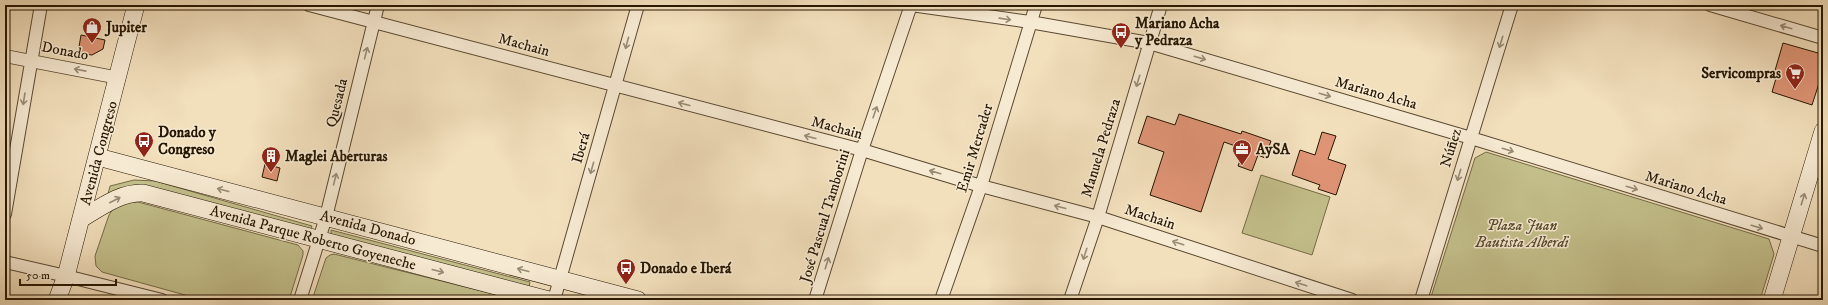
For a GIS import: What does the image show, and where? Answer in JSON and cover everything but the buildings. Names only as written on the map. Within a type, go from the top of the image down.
[{"type":"main road","name":"Avenida Congreso","points":[[57,300],[66,276],[98,157],[136,5]]},
{"type":"main road","points":[[1772,300],[1823,131]]},
{"type":"main road","name":"Avenida Donado","points":[[98,157],[638,300]]},
{"type":"main road","name":"Avenida Parque Roberto Goyeneche","points":[[81,220],[118,198],[136,193],[143,193],[549,300]]},
{"type":"street","points":[[5,214],[30,60],[41,5]]},
{"type":"street","name":"Machain","points":[[309,5],[862,150],[981,186],[1098,217],[1352,300]]},
{"type":"street","name":"Quesada","points":[[300,300],[326,217],[378,5]]},
{"type":"street","name":"Iberá","points":[[554,300],[638,5]]},
{"type":"street","name":"Mariano Acha","points":[[911,5],[1030,22],[1150,43],[1471,138],[1823,246]]},
{"type":"street","name":"José Pascual Tamborini","points":[[815,300],[862,150],[911,5]]},
{"type":"street","name":"Emir Mercader","points":[[941,300],[981,186],[1036,5]]},
{"type":"street","name":"Manuela Pedraza","points":[[1070,300],[1098,217],[1161,5]]},
{"type":"street","name":"Núñez","points":[[1421,300],[1512,5]]},
{"type":"street","points":[[1710,5],[1823,38]]},
{"type":"street","name":"Donado","points":[[5,56],[118,78]]},
{"type":"street","points":[[5,262],[162,300]]},
{"type":"green space","name":"Plaza Juan Bautista Alberdi","points":[[1486,152],[1769,239],[1774,254],[1760,300],[1430,300],[1475,158]]},
{"type":"green space","points":[[1261,175],[1330,197],[1312,255],[1242,233]]},
{"type":"green space","points":[[134,180],[155,181],[312,226],[309,234],[108,194],[110,186]]},
{"type":"green space","points":[[129,202],[138,202],[298,245],[303,251],[303,255],[289,300],[203,300],[102,272],[96,266],[95,256],[109,215],[113,209]]},
{"type":"green space","points":[[331,230],[530,282],[529,287],[331,237]]},
{"type":"green space","points":[[334,254],[517,300],[312,300],[326,258]]},
{"type":"place","name":"Jupiter","points":[[92,44]]},
{"type":"place","name":"Mariano Acha y Pedraza","points":[[1121,49]]},
{"type":"place","name":"Servicompras","points":[[1795,90]]},
{"type":"place","name":"Donado y Congreso","points":[[144,158]]},
{"type":"place","name":"AySA","points":[[1242,166]]},
{"type":"place","name":"Maglei Aberturas","points":[[271,173]]},
{"type":"place","name":"Donado e Iberá","points":[[626,285]]}]
